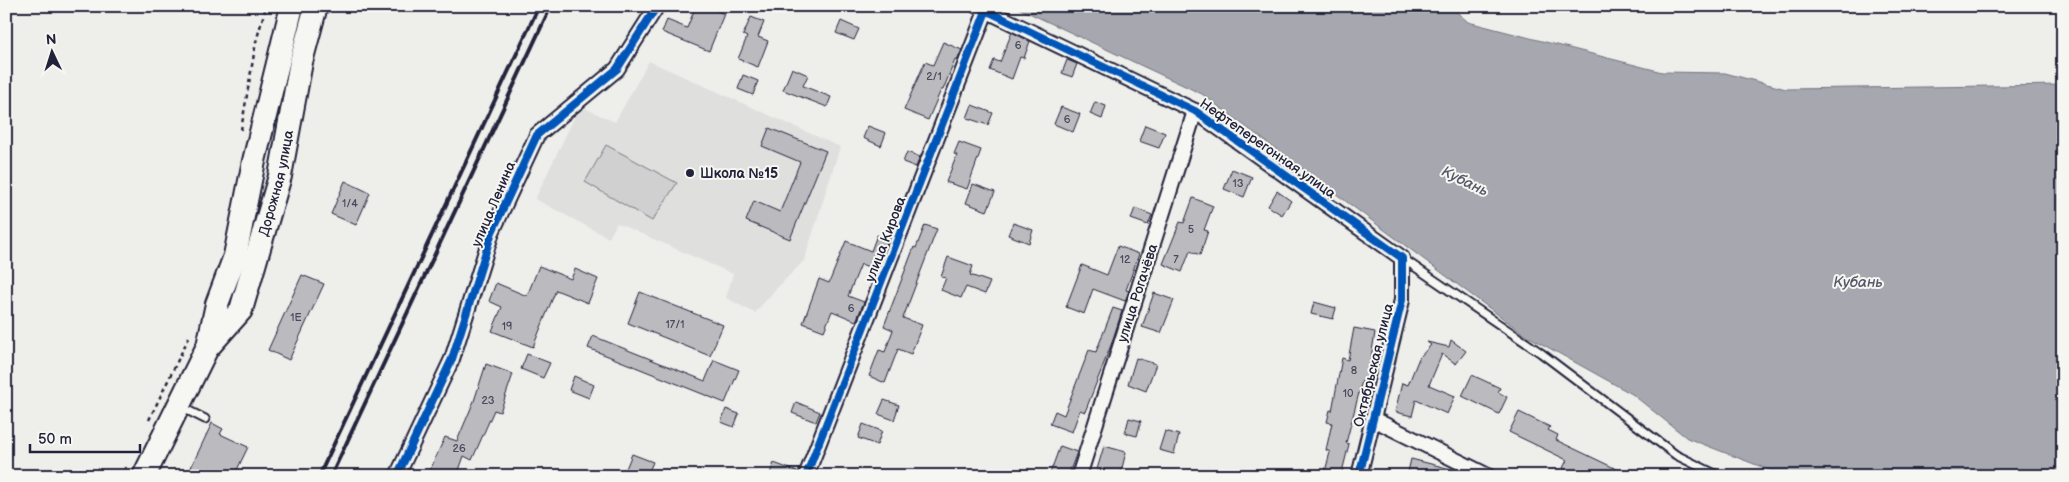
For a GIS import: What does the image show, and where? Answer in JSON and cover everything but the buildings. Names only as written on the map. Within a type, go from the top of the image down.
[{"type":"main road","name":"Дорожная улица","points":[[136,471],[178,406],[200,339],[217,304],[235,256],[254,161],[292,6]]},
{"type":"main road","name":"Дорожная улица","points":[[200,339],[240,310],[280,176],[301,62],[316,6]]},
{"type":"street","name":"улица Ленина","points":[[397,476],[452,359],[492,232],[537,135],[617,68],[657,6]]},
{"type":"street","name":"Нефтеперегонная улица","points":[[982,8],[1195,111],[1402,258]]},
{"type":"street","name":"улица Кирова","points":[[806,476],[982,8]]},
{"type":"street","name":"улица Рогачёва","points":[[1079,476],[1195,111]]},
{"type":"street","name":"Октябрьская улица","points":[[1360,476],[1402,300],[1402,258]]},
{"type":"street","points":[[1373,419],[1488,476]]},
{"type":"lane","points":[[1402,258],[1541,353],[1676,455],[1719,476]]},
{"type":"lane","points":[[178,406],[205,419]]},
{"type":"path","points":[[240,135],[256,42],[266,6]]},
{"type":"path","points":[[148,422],[200,339]]},
{"type":"path","points":[[122,476],[136,471]]},
{"type":"shaded area","name":"Школа №15","points":[[649,61],[840,147],[804,261],[755,313],[726,298],[733,274],[617,223],[609,238],[535,199],[580,106],[615,122]]},
{"type":"shaded area","points":[[606,145],[677,183],[652,221],[585,182]]},
{"type":"water","name":"Кубань","points":[[1014,6],[1450,6],[1468,22],[1662,72],[1725,73],[1786,89],[2063,85],[2063,476],[1785,476],[1687,438],[1632,394],[1524,334],[1202,94]]},
{"type":"railway","points":[[319,476],[539,6]]},
{"type":"railway","points":[[331,476],[551,6]]},
{"type":"cycle path","points":[[397,476],[452,359],[492,232],[537,135],[617,69],[657,6]]},
{"type":"cycle path","points":[[977,6],[1195,111],[1402,258],[1402,300],[1359,476]]},
{"type":"cycle path","points":[[806,476],[986,11]]},
{"type":"place","name":"Школа №15","points":[[690,173]]}]
